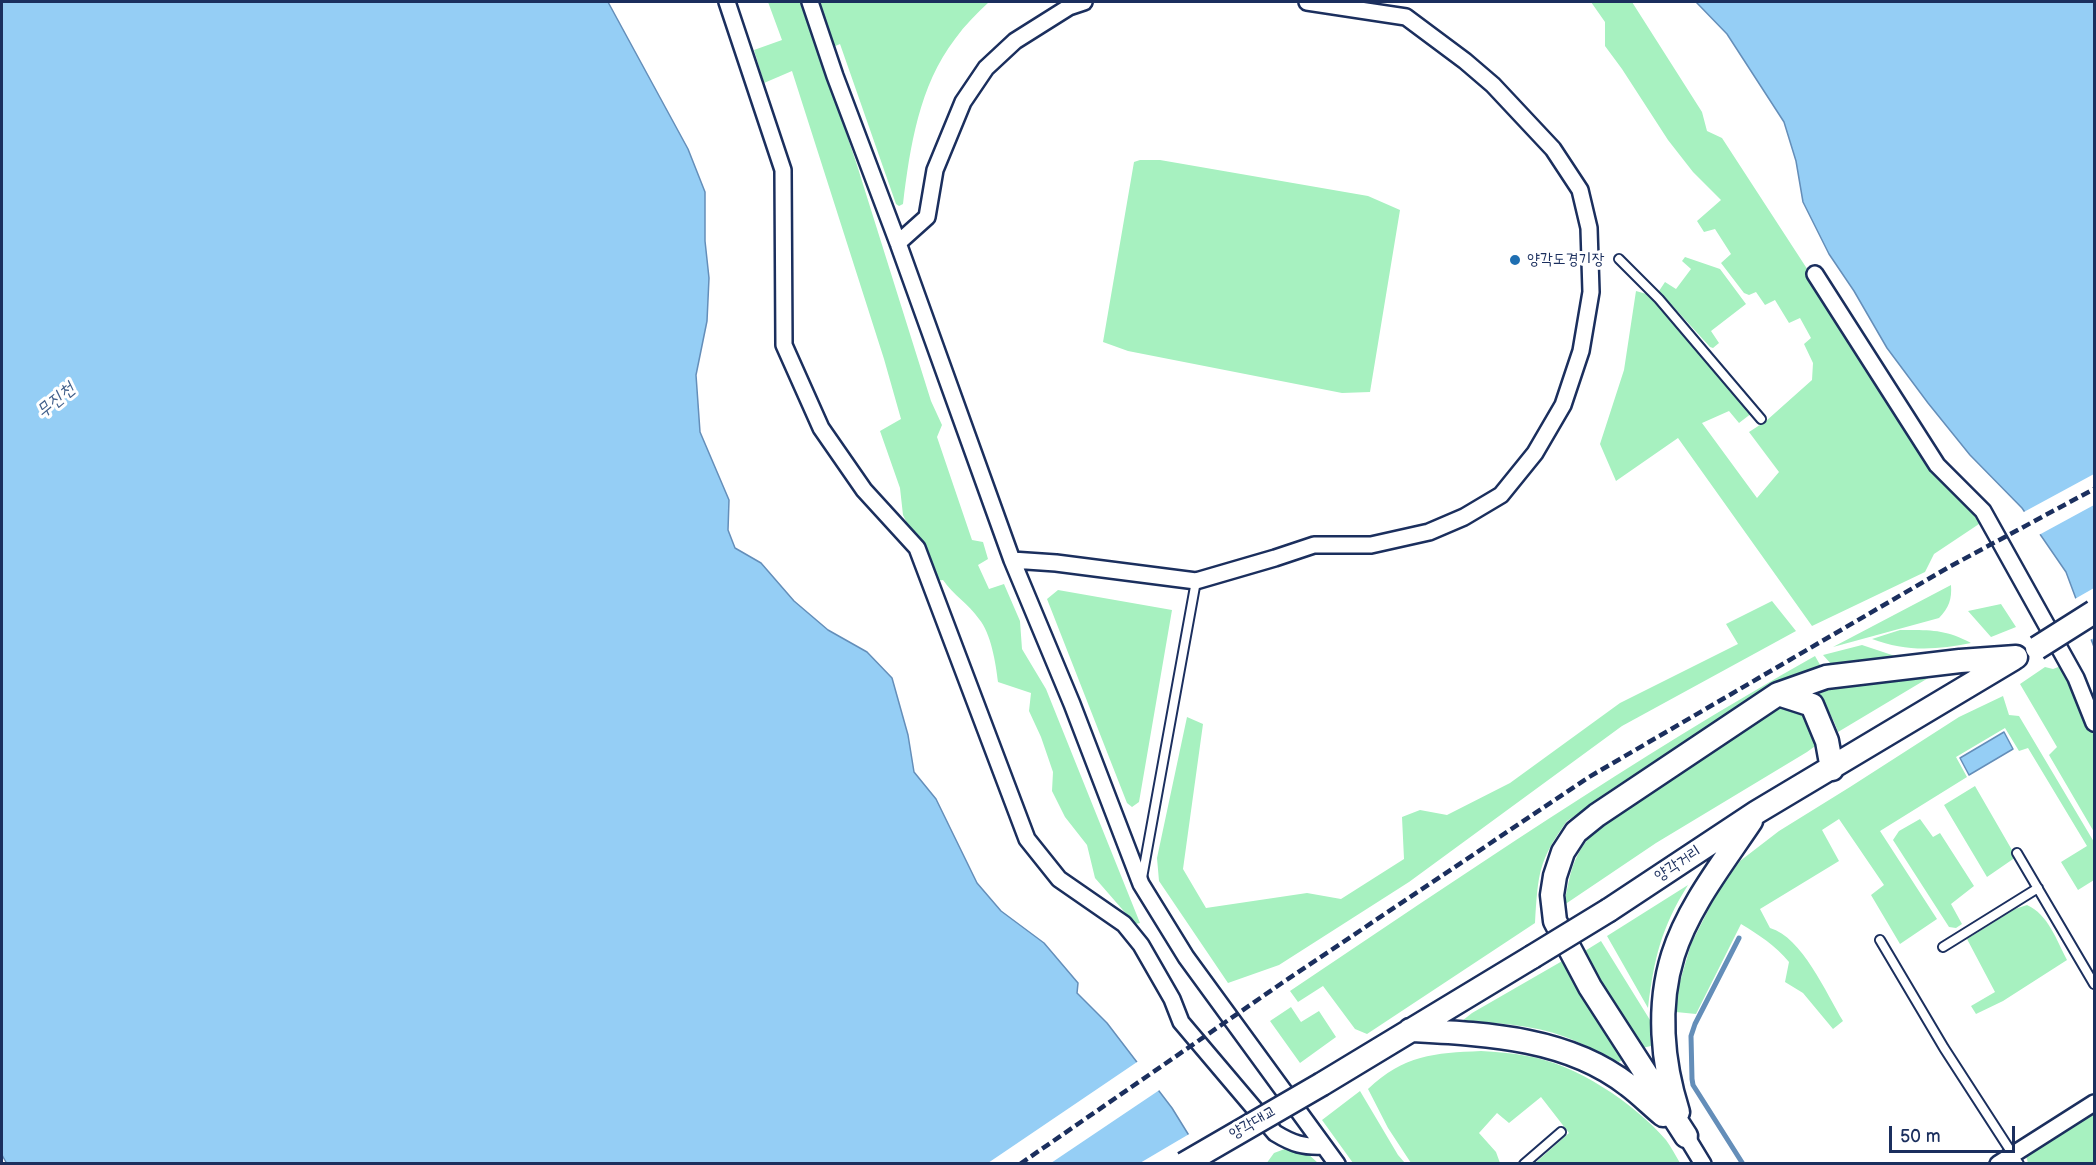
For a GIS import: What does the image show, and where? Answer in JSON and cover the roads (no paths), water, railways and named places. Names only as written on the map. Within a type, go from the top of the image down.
[{"type":"main road","name":"양각거리","points":[[1322,1084],[1609,910],[1757,812],[2016,657],[2037,648],[2094,612]]},
{"type":"main road","points":[[1686,1137],[1596,997],[1555,921],[1552,895],[1555,876],[1563,852],[1576,832],[1597,815],[1779,694],[1826,677],[1960,661],[2016,657]]},
{"type":"main road","points":[[1779,694],[1812,705],[1827,741],[1832,769]]},
{"type":"main road","points":[[1686,1137],[1670,1088],[1664,1046],[1664,996],[1673,955],[1689,918],[1757,812]]},
{"type":"main road","points":[[1410,1030],[1463,1033],[1532,1042],[1571,1054],[1600,1067],[1628,1084],[1686,1137]]},
{"type":"main road","name":"양각대교","points":[[1184,1164],[1322,1084]]},
{"type":"street","points":[[727,2],[783,170],[784,345],[821,428],[864,490],[917,548],[1027,839],[1059,879],[1124,924],[1141,945],[1172,999],[1181,1022],[1275,1133],[1289,1142],[1304,1147],[1324,1146]]},
{"type":"street","points":[[810,2],[1012,560],[1072,705],[1141,884],[1186,957],[1337,1164]]},
{"type":"street","points":[[898,243],[927,217],[934,170],[963,102],[986,68],[1015,41],[1069,7],[1084,2]]},
{"type":"street","points":[[1012,560],[1056,562],[1196,581],[1314,545],[1371,545],[1429,532],[1464,517],[1501,495],[1535,453],[1563,405],[1581,351],[1591,292],[1589,228],[1580,190],[1553,149],[1493,85],[1406,17],[1307,2]]},
{"type":"street","points":[[1815,274],[1938,465],[1983,511],[2076,678],[2094,723]]},
{"type":"street","points":[[1998,1164],[2016,1159],[2094,1103]]},
{"type":"street","points":[[1686,1137],[1702,1164]]},
{"type":"lane","points":[[1619,259],[1659,299],[1761,418]]},
{"type":"lane","points":[[1141,884],[1196,581]]},
{"type":"lane","points":[[2017,853],[2094,984]]},
{"type":"lane","points":[[1943,947],[2038,888]]},
{"type":"lane","points":[[1880,940],[1944,1048],[2016,1159]]},
{"type":"lane","points":[[1524,1164],[1561,1132]]},
{"type":"water","name":"무진천","points":[[2,2],[608,2],[688,149],[705,192],[705,241],[709,278],[707,321],[696,375],[700,432],[729,500],[728,530],[735,548],[761,563],[794,601],[828,630],[867,652],[892,678],[908,735],[914,772],[936,799],[977,883],[1001,911],[1044,943],[1078,983],[1077,993],[1107,1023],[1172,1108],[1206,1163],[7,1164],[2,1155]]},
{"type":"water","points":[[1696,2],[2094,2],[2094,647],[2066,572],[2022,508],[1970,455],[1887,348],[1854,291],[1829,254],[1803,202],[1796,161],[1784,122],[1727,34]]},
{"type":"water","points":[[2004,732],[2013,749],[1969,775],[1960,758]]},
{"type":"waterway","points":[[1739,938],[1691,1036],[1693,1085],[1743,1164]]},
{"type":"railway","points":[[1020,1164],[1282,983],[1589,777],[1949,567],[2094,489]]},
{"type":"place","name":"양각도경기장","points":[[1515,260]]}]
